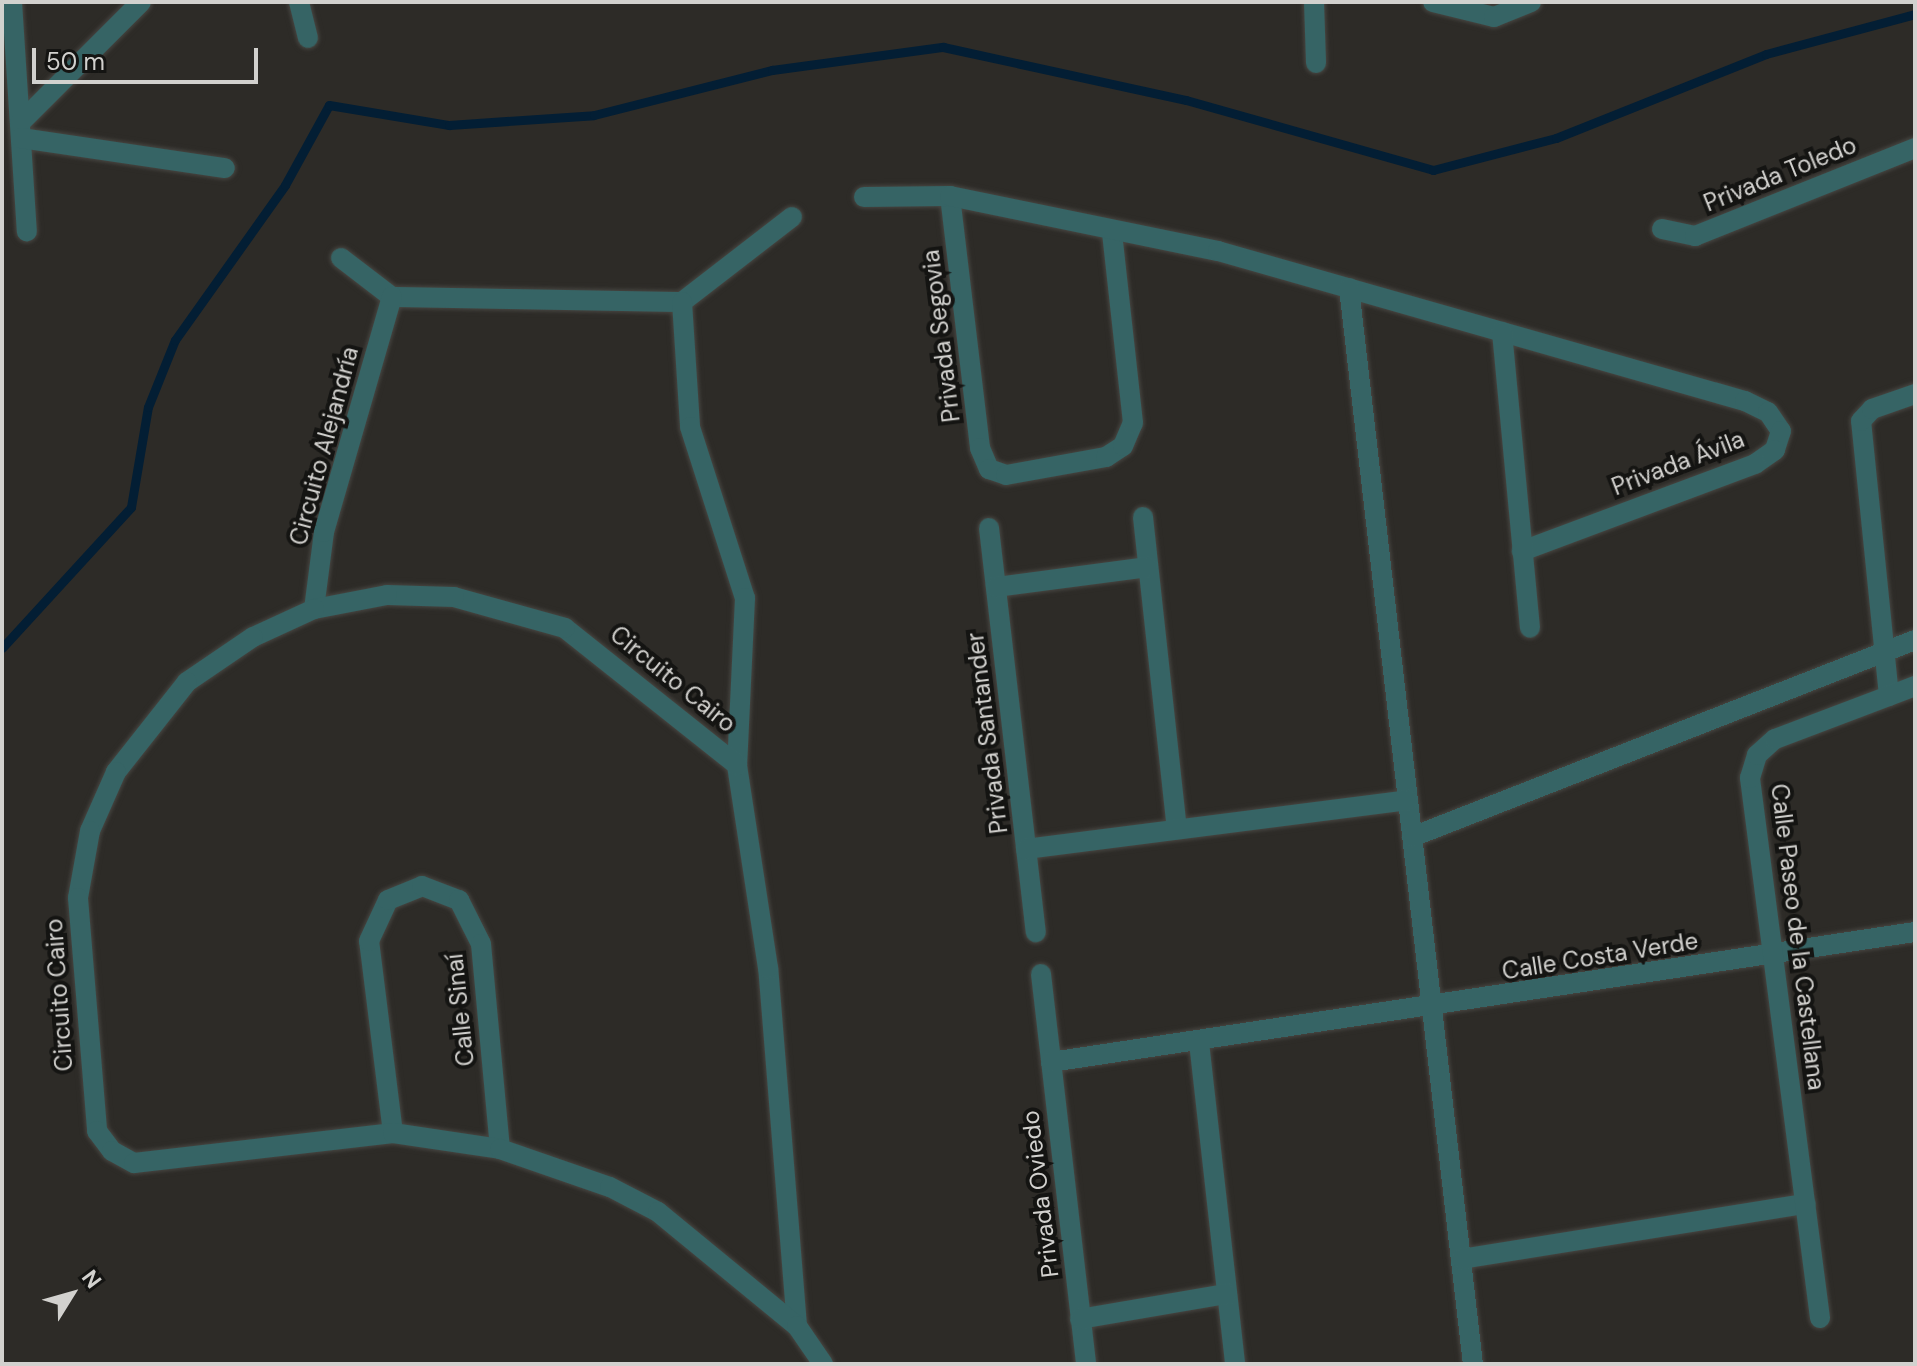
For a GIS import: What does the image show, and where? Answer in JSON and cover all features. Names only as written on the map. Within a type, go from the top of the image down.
[{"type":"street","points":[[12,2],[27,232]]},
{"type":"street","points":[[20,130],[141,2]]},
{"type":"street","points":[[299,2],[308,38]]},
{"type":"street","points":[[1314,2],[1316,63]]},
{"type":"street","points":[[1433,2],[1494,17],[1531,2]]},
{"type":"street","points":[[20,130],[225,168]]},
{"type":"street","name":"Privada Toledo","points":[[1662,229],[1695,236],[1915,148]]},
{"type":"street","points":[[864,197],[950,196],[1349,288],[1473,1364]]},
{"type":"street","name":"Privada Segovia","points":[[950,196],[980,448],[989,469],[1006,475],[1106,457],[1123,446],[1133,423],[1112,232]]},
{"type":"street","points":[[341,258],[392,297],[682,302],[792,217]]},
{"type":"street","name":"Privada Ávila","points":[[1349,288],[1745,401],[1768,412],[1781,431],[1775,450],[1755,464],[1522,551]]},
{"type":"street","name":"Circuito Alejandría","points":[[314,609],[324,532],[392,297]]},
{"type":"street","points":[[682,302],[690,427],[745,598],[737,765]]},
{"type":"street","points":[[1502,332],[1530,628]]},
{"type":"street","points":[[1889,696],[1861,421],[1872,409],[1915,394]]},
{"type":"street","points":[[1143,517],[1177,829]]},
{"type":"street","name":"Privada Santander","points":[[989,528],[1036,932]]},
{"type":"street","points":[[996,587],[1148,567]]},
{"type":"street","name":"Circuito Cairo","points":[[797,1326],[768,968],[737,765],[607,656],[565,628],[515,609],[387,595],[314,609],[253,637],[187,682],[148,722],[90,831],[78,898],[79,973],[97,1131],[134,1163],[393,1133],[500,1149],[610,1187],[658,1212],[797,1326],[823,1364]]},
{"type":"street","points":[[1412,837],[1915,640]]},
{"type":"street","name":"Calle Paseo de la Castellana","points":[[1820,1318],[1776,954],[1750,778],[1757,755],[1775,739],[1915,686]]},
{"type":"street","points":[[1026,849],[1408,800]]},
{"type":"street","name":"Calle Sinaí","points":[[393,1133],[369,941],[388,900],[422,886],[459,900],[481,944],[500,1149]]},
{"type":"street","name":"Calle Costa Verde","points":[[1432,1010],[1915,932]]},
{"type":"street","name":"Privada Oviedo","points":[[1041,974],[1086,1364]]},
{"type":"street","points":[[1051,1062],[1432,1010]]},
{"type":"street","points":[[1199,1042],[1235,1364]]},
{"type":"street","points":[[1461,1259],[1806,1204]]},
{"type":"street","points":[[1080,1319],[1227,1294]]},
{"type":"waterway","points":[[2,648],[131,507],[148,407],[175,340],[285,185],[329,105],[449,125],[594,115],[772,70],[943,47],[1186,100],[1433,170],[1556,138],[1766,54],[1915,14]]}]
